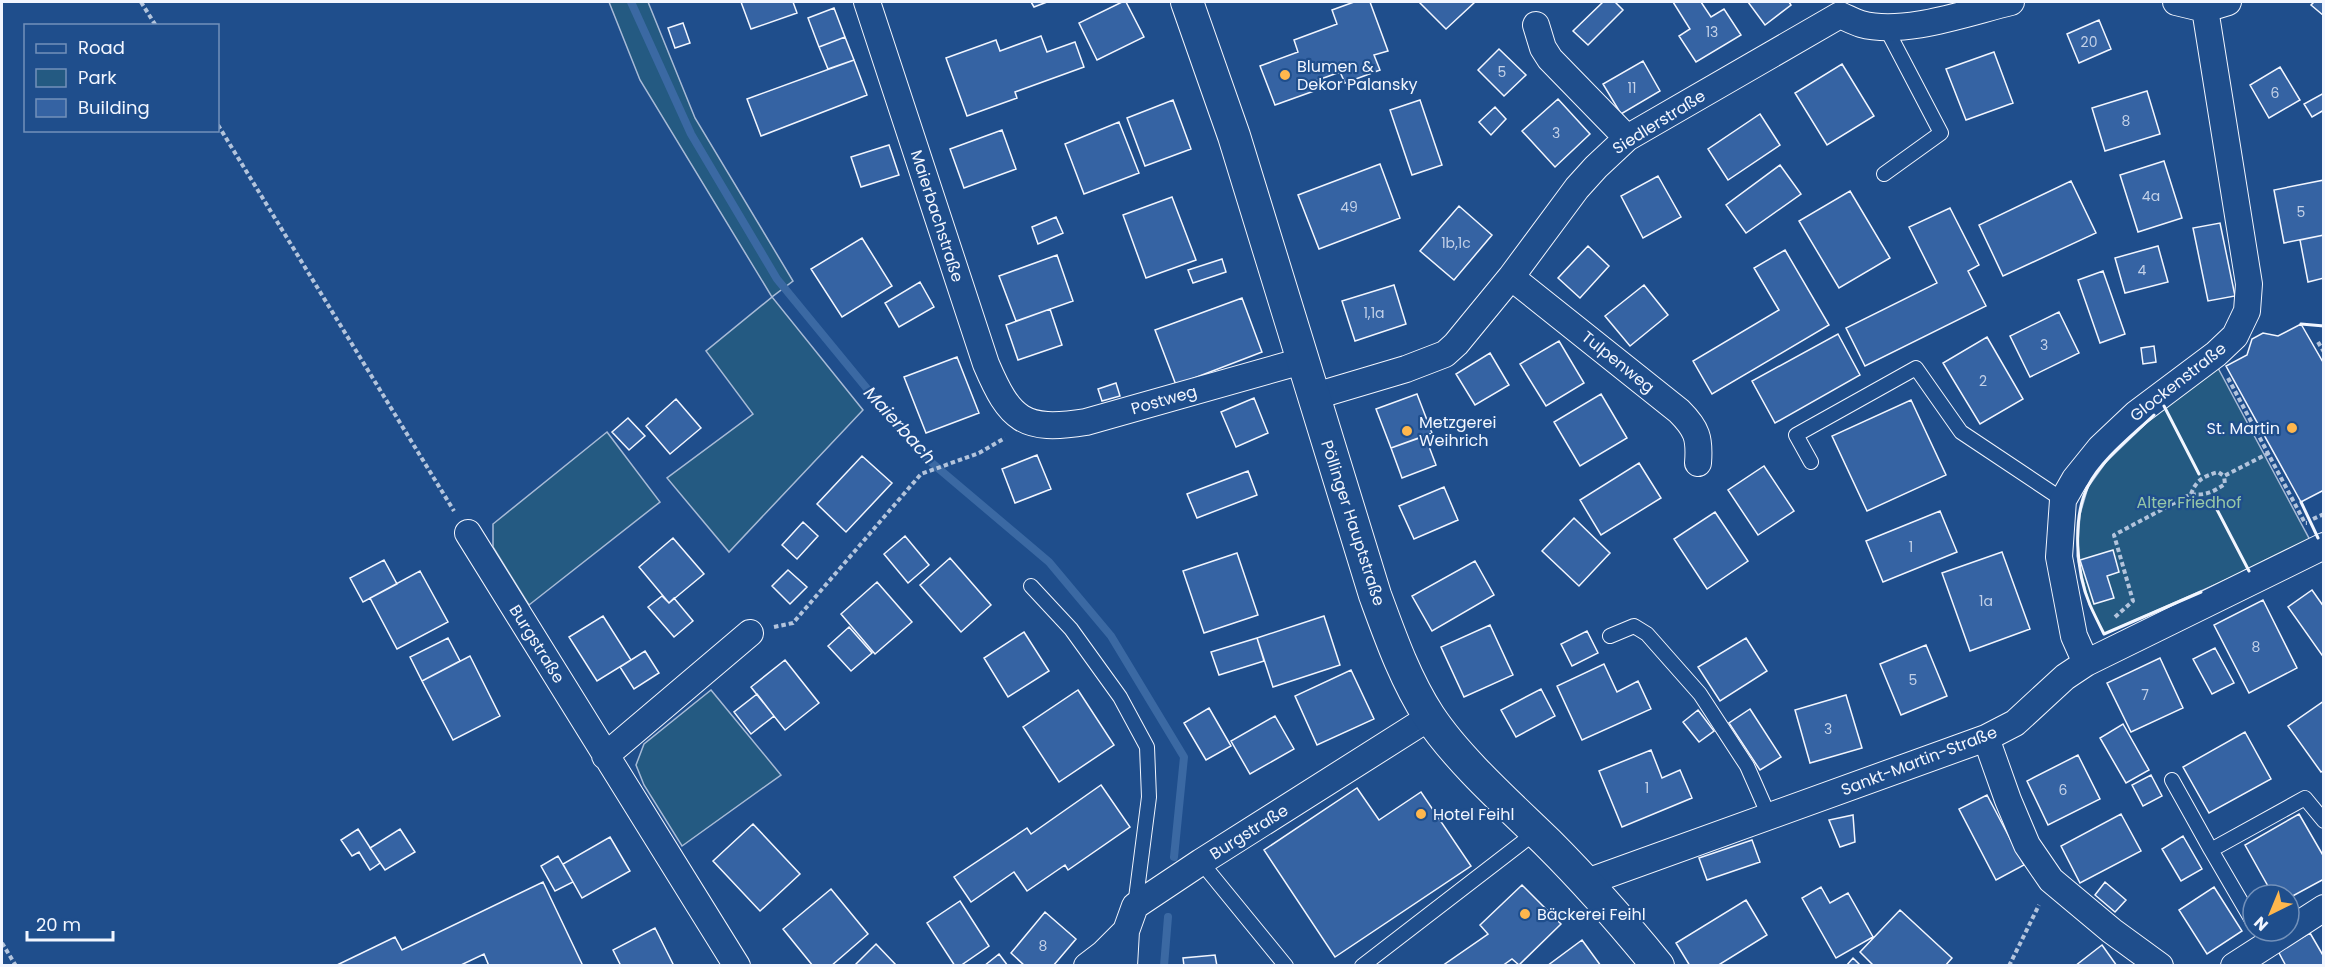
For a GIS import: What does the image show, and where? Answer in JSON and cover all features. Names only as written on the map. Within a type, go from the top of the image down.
[{"type":"street","name":"Maierbachstraße","points":[[867,2],[986,364],[998,393],[1012,412],[1024,420]]},
{"type":"street","name":"Pöllinger Hauptstraße","points":[[1187,2],[1234,136],[1312,398],[1375,595],[1396,650],[1430,717],[1488,783],[1587,882],[1658,966]]},
{"type":"street","name":"Siedlerstraße","points":[[1312,398],[1406,369],[1445,354],[1456,344],[1511,277],[1578,188],[1627,138],[1835,8],[1861,24],[1909,27],[2011,2]]},
{"type":"street","points":[[2176,2],[2216,5]]},
{"type":"street","name":"Glockenstraße","points":[[2062,500],[2075,479],[2100,448],[2136,414],[2216,354],[2235,336],[2247,311],[2249,284],[2216,5]]},
{"type":"street","points":[[1536,25],[1543,48],[1550,59],[1627,138]]},
{"type":"street","name":"Tulpenweg","points":[[1511,277],[1685,417],[1691,423],[1698,440],[1698,463]]},
{"type":"street","name":"Postweg","points":[[1024,420],[1041,426],[1062,426],[1086,422],[1302,361]]},
{"type":"street","points":[[2062,500],[2059,557],[2074,636],[2086,663]]},
{"type":"street","name":"Burgstraße","points":[[468,533],[737,966]]},
{"type":"street","name":"Sankt-Martin-Straße","points":[[1587,882],[1986,738],[2015,723],[2065,677],[2086,663],[2324,546]]},
{"type":"street","points":[[605,756],[750,633]]},
{"type":"street","name":"Burgstraße","points":[[1135,906],[1430,717]]},
{"type":"street","points":[[1986,738],[2027,845],[2051,880],[2112,931],[2160,966]]},
{"type":"street","points":[[1124,966],[1126,931],[1135,906]]},
{"type":"street","points":[[2301,919],[2324,908]]},
{"type":"street","points":[[1087,966],[1126,931]]},
{"type":"street","points":[[2234,966],[2259,943]]},
{"type":"lane","points":[[1884,174],[1941,134],[1886,27]]},
{"type":"lane","points":[[1811,462],[1796,435],[1916,369],[1961,432],[2062,500]]},
{"type":"lane","points":[[1031,586],[1071,629],[1120,697],[1147,747],[1149,797],[1135,906]]},
{"type":"lane","points":[[1610,636],[1634,626],[1647,634],[1700,694],[1747,766],[1769,816]]},
{"type":"lane","points":[[2172,780],[2241,901]]},
{"type":"lane","points":[[2211,850],[2305,798],[2324,821]]},
{"type":"lane","points":[[1362,966],[1536,832]]},
{"type":"lane","points":[[1201,862],[1286,966]]},
{"type":"path","points":[[141,2],[155,24]]},
{"type":"path","points":[[219,127],[468,533]]},
{"type":"path","points":[[2318,342],[2324,352]]},
{"type":"path","points":[[2226,374],[2305,523],[2324,514]]},
{"type":"path","points":[[750,633],[793,623],[921,474],[978,453]]},
{"type":"path","points":[[2224,476],[2269,453]]},
{"type":"path","points":[[2074,636],[2116,616],[2133,601],[2114,534],[2191,494],[2203,496],[2216,490],[2225,484],[2224,476],[2218,472],[2208,475],[2194,483],[2191,494]]},
{"type":"path","points":[[2009,966],[2051,880]]},
{"type":"path","points":[[2,943],[16,966]]},
{"type":"green space","points":[[609,2],[648,2],[695,118],[793,281],[772,297],[640,80]]},
{"type":"green space","points":[[772,297],[863,410],[729,552],[667,478],[753,414],[706,351]]},
{"type":"green space","name":"Alter Friedhof","points":[[2218,368],[2311,542],[2104,634],[2089,604],[2077,556],[2080,514],[2088,487],[2106,462],[2164,406]]},
{"type":"green space","points":[[607,432],[660,502],[529,605],[493,547],[493,524]]},
{"type":"green space","points":[[711,690],[781,775],[682,846],[644,785],[636,765],[644,744]]},
{"type":"building","points":[[741,2],[793,2],[797,13],[751,29]]},
{"type":"building","points":[[1031,2],[1047,2],[1034,7]]},
{"type":"building","points":[[1126,2],[1144,37],[1097,60],[1079,23]]},
{"type":"building","points":[[1354,2],[1370,2],[1388,51],[1374,55],[1380,70],[1345,83],[1340,72],[1310,83],[1314,91],[1275,105],[1260,66],[1298,52],[1294,40],[1337,24],[1332,10]]},
{"type":"building","points":[[1419,2],[1475,2],[1446,29]]},
{"type":"building","points":[[1603,2],[1615,2],[1623,10],[1588,45],[1573,31]]},
{"type":"building","points":[[1673,2],[1701,2],[1711,17],[1724,9],[1741,35],[1696,62],[1679,36],[1690,29]]},
{"type":"building","points":[[1748,2],[1789,2],[1791,5],[1765,25]]},
{"type":"building","points":[[2314,2],[2324,2],[2324,16],[2311,5]]},
{"type":"building","points":[[834,8],[845,37],[819,47],[808,18]]},
{"type":"building","points":[[2099,20],[2111,49],[2079,63],[2067,34]]},
{"type":"building","points":[[683,23],[690,43],[675,48],[668,28]]},
{"type":"building","points":[[1041,36],[1047,52],[1075,42],[1084,67],[1015,92],[1017,98],[967,116],[946,58],[996,40],[1000,51]]},
{"type":"building","points":[[845,37],[854,60],[828,69],[819,47]]},
{"type":"building","points":[[1499,49],[1526,75],[1504,96],[1478,70]]},
{"type":"building","points":[[1994,52],[2013,103],[1966,120],[1946,69]]},
{"type":"building","points":[[854,60],[867,95],[761,136],[747,99]]},
{"type":"building","points":[[1643,61],[1660,91],[1621,114],[1603,84]]},
{"type":"building","points":[[1842,64],[1874,116],[1827,145],[1795,93]]},
{"type":"building","points":[[2280,67],[2300,100],[2269,118],[2250,85]]},
{"type":"building","points":[[2147,91],[2160,134],[2105,151],[2092,108]]},
{"type":"building","points":[[2324,93],[2324,110],[2312,117],[2304,104]]},
{"type":"building","points":[[1558,99],[1590,134],[1555,167],[1522,131]]},
{"type":"building","points":[[1173,100],[1191,149],[1145,166],[1127,118]]},
{"type":"building","points":[[1420,100],[1442,165],[1412,175],[1390,110]]},
{"type":"building","points":[[1495,107],[1506,119],[1491,135],[1479,122]]},
{"type":"building","points":[[1760,114],[1780,145],[1728,180],[1708,149]]},
{"type":"building","points":[[1119,122],[1139,173],[1084,194],[1065,144]]},
{"type":"building","points":[[1002,130],[1016,169],[964,188],[950,149]]},
{"type":"building","points":[[889,145],[899,175],[861,187],[851,157]]},
{"type":"building","points":[[2164,161],[2182,218],[2138,232],[2120,175]]},
{"type":"building","points":[[1380,164],[1400,218],[1319,249],[1298,195]]},
{"type":"building","points":[[1780,165],[1801,194],[1746,233],[1726,205]]},
{"type":"building","points":[[1658,176],[1681,217],[1643,238],[1621,196]]},
{"type":"building","points":[[2324,180],[2324,235],[2284,243],[2274,190]]},
{"type":"building","points":[[2071,181],[2096,233],[2003,276],[1979,225]]},
{"type":"building","points":[[1850,191],[1890,258],[1839,288],[1799,221]]},
{"type":"building","points":[[1172,197],[1196,260],[1146,278],[1123,215]]},
{"type":"building","points":[[1459,206],[1492,235],[1454,280],[1420,251]]},
{"type":"building","points":[[1950,208],[1979,265],[1968,271],[1986,306],[1865,366],[1846,328],[1937,283],[1909,227]]},
{"type":"building","points":[[1056,217],[1063,233],[1038,244],[1032,227]]},
{"type":"building","points":[[2220,223],[2235,296],[2208,301],[2193,228]]},
{"type":"building","points":[[2324,235],[2324,278],[2308,282],[2300,240]]},
{"type":"building","points":[[862,238],[892,286],[842,317],[811,269]]},
{"type":"building","points":[[1588,246],[1609,266],[1580,298],[1558,278]]},
{"type":"building","points":[[2158,246],[2168,282],[2125,293],[2115,258]]},
{"type":"building","points":[[1785,250],[1829,325],[1712,394],[1693,361],[1779,310],[1754,268]]},
{"type":"building","points":[[1057,255],[1073,301],[1016,321],[999,276]]},
{"type":"building","points":[[1222,259],[1226,272],[1193,283],[1188,270]]},
{"type":"building","points":[[2103,271],[2125,334],[2100,343],[2078,280]]},
{"type":"building","points":[[920,282],[934,307],[899,327],[885,303]]},
{"type":"building","points":[[1394,285],[1406,324],[1355,341],[1342,301]]},
{"type":"building","points":[[1644,285],[1668,315],[1630,346],[1605,316]]},
{"type":"building","points":[[1242,298],[1262,352],[1176,385],[1155,330]]},
{"type":"building","points":[[1050,309],[1062,345],[1018,360],[1006,325]]},
{"type":"building","points":[[2059,312],[2079,353],[2030,377],[2010,336]]},
{"type":"building","name":"St. Martin","points":[[2301,324],[2324,364],[2324,490],[2301,502],[2226,366],[2247,355],[2252,339],[2263,333],[2278,336]]},
{"type":"building","points":[[1838,334],[1860,375],[1775,423],[1752,381]]},
{"type":"building","points":[[1987,337],[2023,399],[1980,424],[1943,363]]},
{"type":"building","points":[[1559,341],[1584,383],[1546,406],[1520,364]]},
{"type":"building","points":[[2154,346],[2156,362],[2143,364],[2141,348]]},
{"type":"building","points":[[1490,353],[1509,385],[1475,405],[1456,374]]},
{"type":"building","points":[[957,357],[979,413],[926,433],[904,377]]},
{"type":"building","points":[[1116,383],[1120,396],[1102,401],[1098,389]]},
{"type":"building","points":[[1417,394],[1432,433],[1391,448],[1376,409]]},
{"type":"building","points":[[1601,394],[1627,438],[1580,466],[1554,422]]},
{"type":"building","points":[[1254,398],[1268,433],[1236,447],[1221,412]]},
{"type":"building","points":[[676,399],[701,428],[670,454],[646,426]]},
{"type":"building","points":[[1911,400],[1946,475],[1867,511],[1832,436]]},
{"type":"building","points":[[628,418],[645,436],[629,450],[612,432]]},
{"type":"building","points":[[1425,436],[1436,465],[1402,478],[1391,448]]},
{"type":"building","points":[[1037,455],[1051,489],[1015,503],[1002,469]]},
{"type":"building","points":[[862,456],[892,483],[846,532],[817,504]]},
{"type":"building","points":[[1639,463],[1661,498],[1601,535],[1580,500]]},
{"type":"building","points":[[1764,466],[1794,511],[1758,535],[1728,490]]},
{"type":"building","points":[[1248,471],[1257,495],[1197,518],[1187,494]]},
{"type":"building","points":[[1444,487],[1458,520],[1414,539],[1399,506]]},
{"type":"building","points":[[1940,511],[1957,552],[1883,582],[1866,541]]},
{"type":"building","points":[[1715,512],[1748,561],[1707,589],[1674,539]]},
{"type":"building","points":[[1574,518],[1610,553],[1579,586],[1542,551]]},
{"type":"building","points":[[803,522],[818,536],[797,559],[782,545]]},
{"type":"building","points":[[905,536],[929,565],[908,583],[884,554]]},
{"type":"building","points":[[673,538],[704,574],[669,603],[639,567]]},
{"type":"building","points":[[2113,550],[2119,572],[2107,576],[2114,598],[2094,604],[2080,560]]},
{"type":"building","points":[[2002,552],[2030,629],[1970,651],[1942,573]]},
{"type":"building","points":[[1237,553],[1258,615],[1204,633],[1183,571]]},
{"type":"building","points":[[950,558],[991,605],[961,632],[920,585]]},
{"type":"building","points":[[384,560],[397,584],[363,602],[350,578]]},
{"type":"building","points":[[1475,561],[1494,595],[1432,631],[1412,596]]},
{"type":"building","points":[[788,570],[807,587],[790,604],[772,586]]},
{"type":"building","points":[[420,571],[448,622],[397,649],[370,598]]},
{"type":"building","points":[[877,582],[912,622],[875,654],[841,614]]},
{"type":"building","points":[[2312,590],[2324,607],[2324,658],[2288,607]]},
{"type":"building","points":[[662,596],[669,603],[674,598],[693,621],[674,637],[648,607]]},
{"type":"building","points":[[2263,600],[2297,668],[2249,693],[2214,625]]},
{"type":"building","points":[[603,616],[631,660],[597,681],[569,637]]},
{"type":"building","points":[[1324,616],[1340,665],[1273,687],[1257,638]]},
{"type":"building","points":[[1490,625],[1513,675],[1464,697],[1441,647]]},
{"type":"building","points":[[849,627],[872,653],[851,671],[828,646]]},
{"type":"building","points":[[1587,631],[1598,653],[1572,666],[1561,644]]},
{"type":"building","points":[[1024,632],[1049,671],[1008,697],[984,658]]},
{"type":"building","points":[[448,638],[460,661],[422,681],[410,657]]},
{"type":"building","points":[[1257,638],[1264,661],[1219,675],[1211,652]]},
{"type":"building","points":[[1746,638],[1767,671],[1720,701],[1698,667]]},
{"type":"building","points":[[1926,645],[1947,696],[1901,715],[1880,664]]},
{"type":"building","points":[[2215,648],[2234,683],[2212,694],[2193,659]]},
{"type":"building","points":[[645,651],[659,673],[634,689],[620,667]]},
{"type":"building","points":[[470,656],[500,716],[453,740],[422,681]]},
{"type":"building","points":[[2160,658],[2183,708],[2131,732],[2107,683]]},
{"type":"building","points":[[785,660],[819,703],[785,730],[751,687]]},
{"type":"building","points":[[1604,664],[1617,692],[1638,681],[1651,709],[1582,740],[1557,686]]},
{"type":"building","points":[[1351,670],[1374,719],[1317,745],[1295,696]]},
{"type":"building","points":[[1541,689],[1555,716],[1516,737],[1501,710]]},
{"type":"building","points":[[1078,690],[1114,745],[1059,782],[1023,727]]},
{"type":"building","points":[[757,694],[774,716],[751,734],[734,712]]},
{"type":"building","points":[[1846,695],[1862,748],[1810,763],[1795,710]]},
{"type":"building","points":[[2324,701],[2324,770],[2321,772],[2288,726]]},
{"type":"building","points":[[1209,708],[1231,746],[1206,760],[1184,723]]},
{"type":"building","points":[[1750,709],[1781,757],[1760,770],[1729,723]]},
{"type":"building","points":[[1698,710],[1714,731],[1699,742],[1683,722]]},
{"type":"building","points":[[1275,716],[1294,749],[1250,774],[1231,741]]},
{"type":"building","points":[[2123,724],[2149,770],[2126,783],[2100,738]]},
{"type":"building","points":[[2245,732],[2271,779],[2209,813],[2183,767]]},
{"type":"building","points":[[1651,750],[1662,778],[1680,770],[1692,798],[1622,827],[1599,771]]},
{"type":"building","points":[[2078,755],[2100,799],[2048,825],[2027,781]]},
{"type":"building","points":[[2151,775],[2162,796],[2143,806],[2132,785]]},
{"type":"building","points":[[1101,785],[1130,827],[1068,870],[1065,865],[1027,891],[1014,872],[971,902],[954,877],[1027,828],[1031,834]]},
{"type":"building","points":[[1357,788],[1379,820],[1421,792],[1471,866],[1335,957],[1264,850]]},
{"type":"building","points":[[1987,795],[2024,865],[1996,880],[1959,809]]},
{"type":"building","points":[[2121,814],[2141,851],[2080,883],[2061,846]]},
{"type":"building","points":[[2299,814],[2324,857],[2324,879],[2301,891],[2301,883],[2266,883],[2245,845]]},
{"type":"building","points":[[1853,815],[1855,842],[1840,847],[1829,820]]},
{"type":"building","points":[[753,824],[800,874],[760,911],[713,861]]},
{"type":"building","points":[[358,829],[380,863],[370,870],[359,852],[352,856],[341,840]]},
{"type":"building","points":[[400,829],[415,852],[385,870],[370,848]]},
{"type":"building","points":[[2183,836],[2202,869],[2181,881],[2162,849]]},
{"type":"building","points":[[610,837],[630,871],[582,898],[563,864]]},
{"type":"building","points":[[1752,840],[1760,862],[1707,880],[1699,858]]},
{"type":"building","points":[[558,856],[573,882],[555,891],[541,866]]},
{"type":"building","points":[[543,882],[583,966],[489,966],[484,954],[459,966],[335,966],[395,937],[402,950]]},
{"type":"building","points":[[2105,882],[2126,900],[2115,912],[2095,895]]},
{"type":"building","points":[[1522,885],[1561,924],[1519,965],[1512,959],[1502,966],[1442,966],[1488,934],[1480,925]]},
{"type":"building","points":[[1821,887],[1830,903],[1848,893],[1873,937],[1836,958],[1802,898]]},
{"type":"building","points":[[2214,887],[2241,932],[2207,954],[2179,910]]},
{"type":"building","points":[[831,889],[868,934],[831,966],[813,966],[783,929]]},
{"type":"building","points":[[1746,900],[1767,935],[1717,966],[1690,966],[1676,943]]},
{"type":"building","points":[[960,901],[989,946],[960,966],[955,966],[927,923]]},
{"type":"building","points":[[1900,910],[1952,958],[1945,966],[1874,966],[1860,952]]},
{"type":"building","points":[[1045,912],[1076,939],[1053,966],[1025,966],[1011,953]]},
{"type":"building","points":[[655,928],[674,966],[621,966],[613,950]]},
{"type":"building","points":[[2310,933],[2324,957],[2324,966],[2286,966],[2278,951],[2292,943],[2301,943],[2301,938]]},
{"type":"building","points":[[1582,940],[1601,966],[1547,966]]},
{"type":"building","points":[[876,944],[897,966],[854,966]]},
{"type":"building","points":[[2102,945],[2117,966],[2075,966]]},
{"type":"building","points":[[999,954],[1008,966],[984,966]]},
{"type":"building","points":[[1215,955],[1217,966],[1184,966],[1183,958]]},
{"type":"building","points":[[1853,958],[1861,966],[1846,966]]},
{"type":"waterway","name":"Maierbach","points":[[631,2],[691,134],[777,279],[919,452],[1049,562],[1111,636],[1184,757],[1174,857]]},
{"type":"waterway","name":"Maierbach","points":[[1164,966],[1168,917]]},
{"type":"wall","points":[[2301,324],[2324,326]]},
{"type":"wall","points":[[2164,406],[2199,474]]},
{"type":"wall","points":[[2154,415],[2101,466],[2088,486],[2083,499],[2078,529],[2079,562],[2085,592],[2104,634],[2201,592]]},
{"type":"wall","points":[[2212,500],[2249,571]]},
{"type":"wall","points":[[2301,502],[2318,538]]},
{"type":"place","name":"Blumen & Dekor Palansky","points":[[1285,75]]},
{"type":"place","name":"St. Martin","points":[[2292,428]]},
{"type":"place","name":"Metzgerei Weihrich","points":[[1407,431]]},
{"type":"place","name":"Hotel Feihl","points":[[1421,814]]},
{"type":"place","name":"Bäckerei Feihl","points":[[1525,914]]}]
